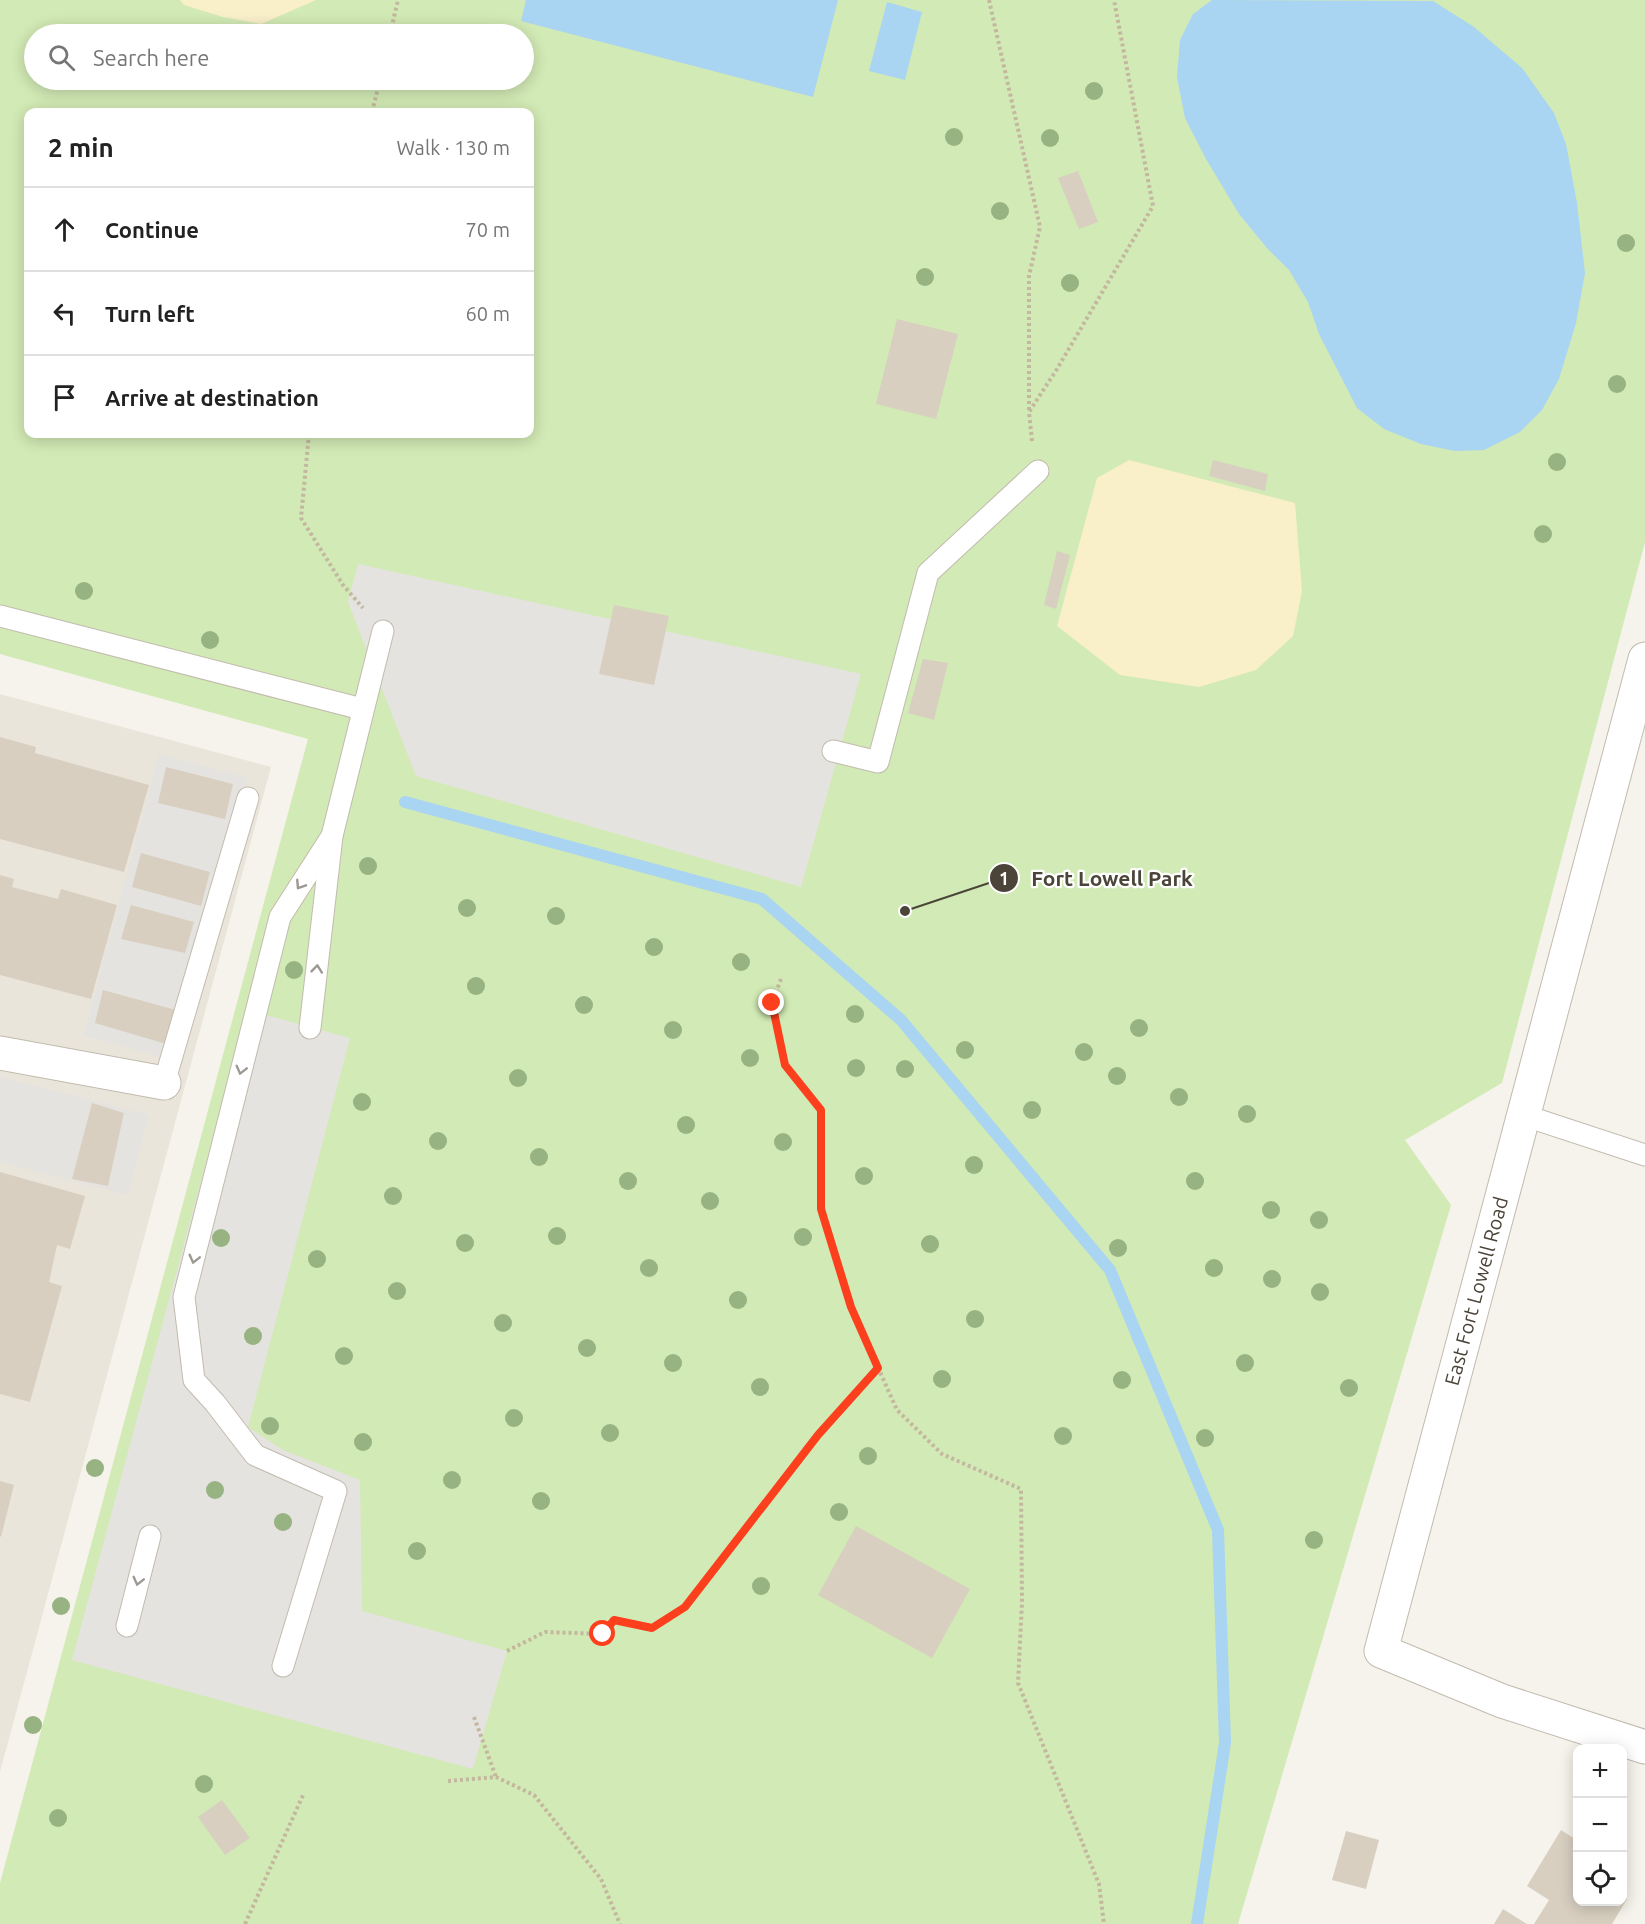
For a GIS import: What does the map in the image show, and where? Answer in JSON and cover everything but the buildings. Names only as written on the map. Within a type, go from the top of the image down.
[{"type":"street","name":"East Fort Lowell Road","points":[[1645,659],[1381,1651],[1502,1701],[1645,1747]]},
{"type":"street","points":[[0,1053],[164,1083]]},
{"type":"lane","points":[[833,750],[878,762],[928,573],[1038,471]]},
{"type":"lane","points":[[0,616],[362,710]]},
{"type":"lane","points":[[310,1028],[332,836],[383,631]]},
{"type":"lane","points":[[164,1083],[248,798]]},
{"type":"lane","points":[[283,1666],[336,1491],[255,1455],[194,1380],[184,1297],[280,917],[332,836]]},
{"type":"lane","points":[[1523,1115],[1645,1155]]},
{"type":"lane","points":[[127,1626],[150,1536]]},
{"type":"path","points":[[392,24],[398,0]]},
{"type":"path","points":[[989,0],[1040,226],[1029,276],[1030,434],[1038,471]]},
{"type":"path","points":[[1029,412],[1057,369],[1153,206],[1114,0]]},
{"type":"path","points":[[373,108],[378,90]]},
{"type":"path","points":[[309,438],[301,518],[343,585],[383,631]]},
{"type":"path","points":[[781,980],[772,1003],[785,1065],[821,1110],[821,1209],[851,1307],[897,1410],[942,1454],[1021,1489],[1022,1602],[1018,1683],[1098,1884],[1104,1924]]},
{"type":"path","points":[[507,1651],[545,1632],[603,1634],[614,1620],[652,1628],[685,1607],[818,1435],[878,1368]]},
{"type":"path","points":[[474,1717],[496,1777]]},
{"type":"path","points":[[448,1781],[496,1777],[534,1795],[601,1879],[620,1924]]},
{"type":"path","points":[[245,1924],[304,1793]]},
{"type":"shaded area","points":[[358,564],[861,674],[801,887],[416,776],[348,602]]},
{"type":"shaded area","points":[[0,694],[271,767],[0,1772]]},
{"type":"shaded area","points":[[159,754],[248,778],[172,1060],[83,1036]]},
{"type":"shaded area","points":[[247,1010],[350,1038],[248,1427],[283,1450],[360,1480],[362,1611],[507,1651],[473,1769],[72,1660]]},
{"type":"shaded area","points":[[0,1077],[149,1115],[128,1195],[0,1162]]},
{"type":"green space","points":[[0,0],[1645,0],[1645,542],[1502,1083],[1405,1140],[1451,1205],[1238,1924],[0,1924],[0,1883],[308,739],[0,654]]},
{"type":"sand","points":[[180,0],[316,0],[261,24],[223,17],[184,5]]},
{"type":"sand","points":[[1129,460],[1295,503],[1302,591],[1293,636],[1256,670],[1199,687],[1120,675],[1057,626],[1097,478]]},
{"type":"water","points":[[526,0],[838,0],[813,97],[521,21]]},
{"type":"water","points":[[1212,0],[1433,1],[1474,27],[1522,68],[1554,113],[1566,144],[1577,203],[1585,273],[1576,323],[1559,379],[1542,410],[1520,432],[1484,450],[1455,451],[1421,444],[1384,429],[1357,408],[1319,334],[1308,302],[1289,270],[1239,214],[1185,118],[1177,77],[1180,40],[1193,14]]},
{"type":"water","points":[[887,2],[922,12],[905,80],[869,71]]},
{"type":"waterway","points":[[405,802],[762,899],[901,1020],[1110,1270],[1218,1530],[1225,1743],[1197,1924]]},
{"type":"place","name":"Fort Lowell Park","points":[[905,911]]},
{"type":"route","points":[[603,1634],[614,1620],[652,1628],[685,1607],[818,1435],[878,1368],[851,1307],[821,1209],[821,1110],[785,1065],[772,1003]]}]
